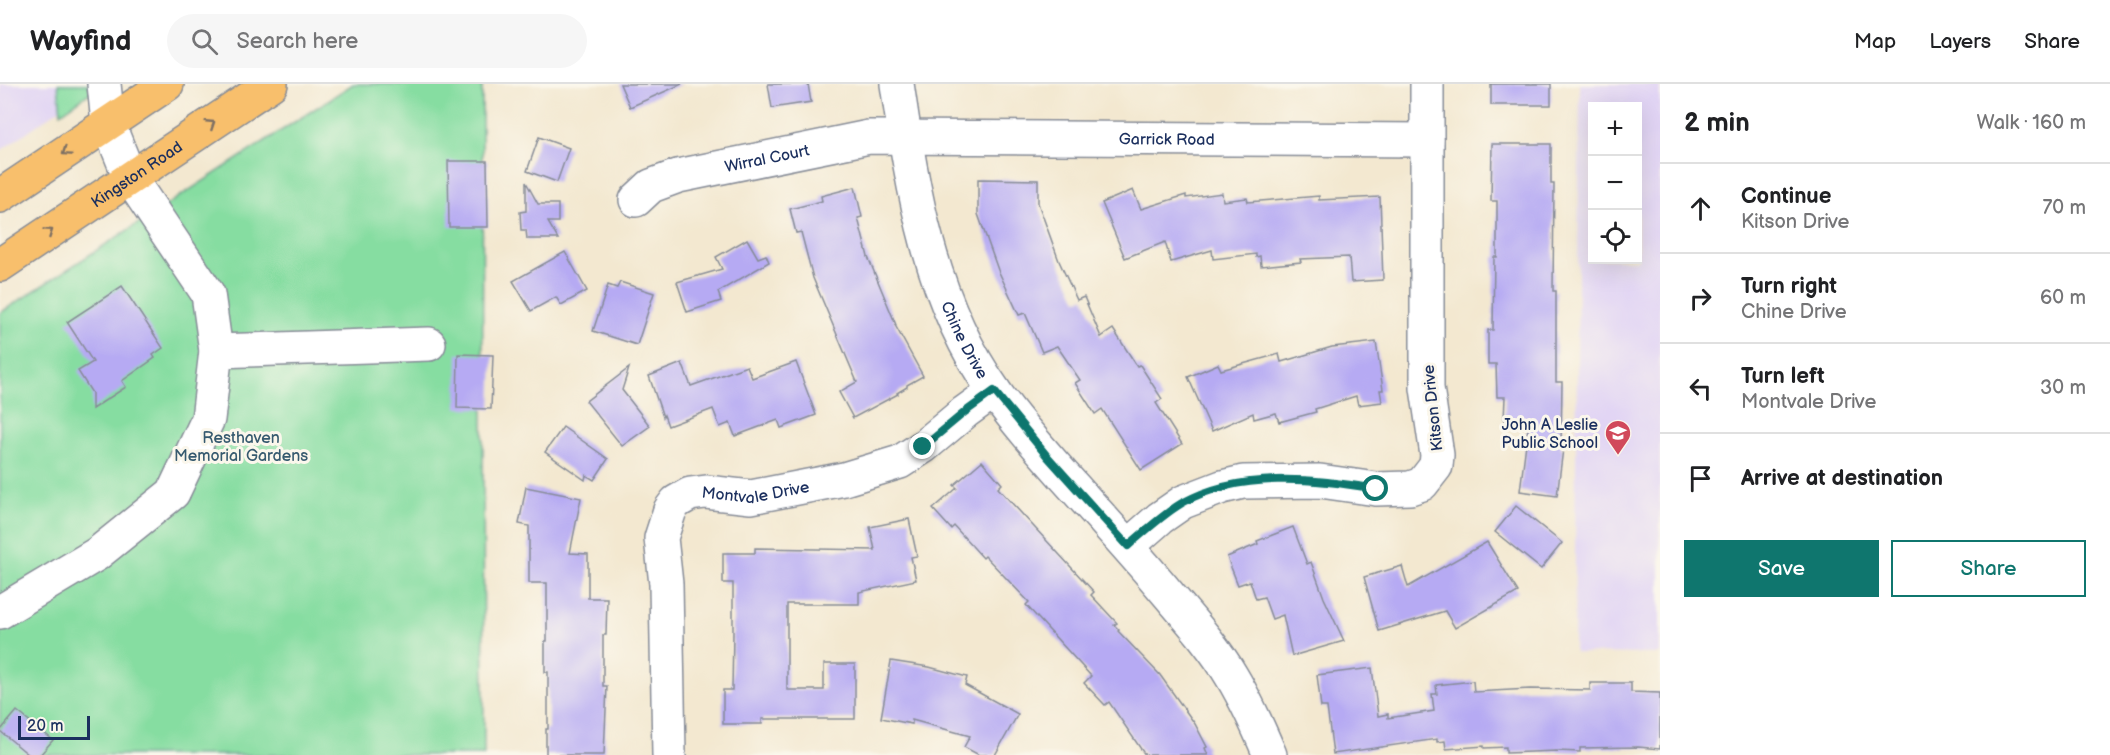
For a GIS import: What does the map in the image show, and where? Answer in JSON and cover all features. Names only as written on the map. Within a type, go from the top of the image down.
[{"type":"main road","points":[[0,196],[167,84]]},
{"type":"main road","name":"Kingston Road","points":[[0,265],[271,84]]},
{"type":"street","points":[[0,612],[98,554],[172,493],[208,419],[216,351],[208,294],[130,178],[108,123],[104,84]]},
{"type":"street","name":"Chine Drive","points":[[897,84],[917,210],[936,276],[969,349],[994,391],[1047,456],[1188,616],[1232,677],[1270,755]]},
{"type":"street","name":"Kitson Drive","points":[[1128,546],[1160,518],[1183,502],[1222,487],[1244,482],[1320,481],[1376,489],[1410,488],[1422,484],[1436,466],[1437,455],[1427,388],[1427,84]]},
{"type":"street","name":"Wirral Court","points":[[636,200],[651,186],[678,176],[869,136],[905,138]]},
{"type":"street","name":"Garrick Road","points":[[905,138],[1426,140]]},
{"type":"street","points":[[216,351],[429,344]]},
{"type":"street","name":"Montvale Drive","points":[[669,755],[666,585],[661,538],[670,510],[676,501],[690,494],[706,492],[751,497],[844,479],[900,462],[923,447],[994,391]]},
{"type":"shaded area","points":[[0,84],[58,84],[61,108],[0,151]]},
{"type":"shaded area","name":"John A Leslie Public School","points":[[1580,84],[1660,84],[1660,654],[1574,653]]},
{"type":"green space","points":[[58,84],[88,84],[91,92],[61,113]]},
{"type":"green space","name":"Resthaven Memorial Gardens","points":[[353,84],[482,84],[484,755],[0,755],[0,313]]},
{"type":"building","points":[[620,84],[682,84],[630,107]]},
{"type":"building","points":[[768,84],[808,84],[811,102],[772,108]]},
{"type":"building","points":[[1491,84],[1551,84],[1551,105],[1491,105]]},
{"type":"building","points":[[539,137],[569,148],[557,182],[527,171]]},
{"type":"building","points":[[1492,144],[1551,144],[1551,184],[1554,184],[1553,291],[1556,291],[1556,382],[1562,382],[1561,448],[1563,449],[1557,496],[1520,491],[1529,420],[1504,420],[1505,397],[1497,397],[1496,364],[1488,364],[1488,330],[1493,330],[1494,257],[1497,257],[1497,201],[1491,201]]},
{"type":"building","points":[[448,161],[487,161],[488,227],[449,227]]},
{"type":"building","points":[[978,179],[1038,180],[1038,203],[1059,261],[1077,300],[1084,297],[1101,337],[1113,329],[1137,366],[1140,365],[1162,399],[1156,403],[1182,444],[1141,470],[1102,409],[1095,414],[1075,383],[1080,380],[1057,346],[1042,352],[1025,313],[1019,315],[998,270],[978,214]]},
{"type":"building","points":[[526,182],[538,204],[558,204],[558,222],[548,222],[558,239],[527,239],[526,230],[521,230],[520,212],[526,211]]},
{"type":"building","points":[[855,187],[862,217],[858,218],[868,257],[895,325],[923,376],[907,385],[898,394],[853,418],[839,392],[857,382],[813,278],[801,232],[796,233],[790,209],[822,201],[821,196]]},
{"type":"building","points":[[1133,190],[1141,209],[1186,195],[1186,198],[1222,193],[1223,201],[1247,198],[1248,202],[1319,196],[1319,200],[1380,197],[1383,280],[1351,282],[1349,257],[1300,259],[1301,262],[1261,266],[1260,256],[1256,257],[1256,254],[1213,259],[1212,250],[1171,262],[1165,242],[1125,258],[1102,203]]},
{"type":"building","points":[[747,239],[758,258],[766,255],[769,262],[718,292],[721,301],[687,312],[677,282],[722,269],[716,257]]},
{"type":"building","points":[[565,252],[587,291],[561,305],[556,297],[531,311],[513,281]]},
{"type":"building","points":[[620,282],[654,293],[637,345],[593,331],[608,285],[617,288]]},
{"type":"building","points":[[122,286],[163,348],[153,355],[155,358],[122,381],[126,387],[92,409],[92,393],[78,371],[93,362],[67,322]]},
{"type":"building","points":[[1376,342],[1383,390],[1380,390],[1382,402],[1358,405],[1356,396],[1315,409],[1316,412],[1279,422],[1276,413],[1254,419],[1253,413],[1212,431],[1188,377],[1218,364],[1221,370],[1279,354],[1281,362],[1332,347]]},
{"type":"building","points":[[458,354],[493,355],[491,409],[457,408]]},
{"type":"building","points":[[796,362],[816,415],[781,428],[778,420],[735,436],[730,423],[720,427],[713,409],[668,426],[649,376],[682,363],[691,386],[747,366],[752,378]]},
{"type":"building","points":[[629,368],[622,390],[650,426],[622,446],[586,401]]},
{"type":"building","points":[[563,427],[608,459],[594,480],[586,475],[585,480],[545,452]]},
{"type":"building","points":[[982,461],[1002,484],[998,488],[1094,592],[1091,595],[1117,623],[1114,625],[1118,631],[1160,675],[1195,724],[1207,747],[1205,748],[1208,755],[1145,755],[1109,702],[1105,705],[1084,683],[1091,676],[1026,605],[1029,602],[985,556],[983,558],[954,526],[951,529],[933,509],[957,488],[954,485]]},
{"type":"building","points":[[526,487],[581,498],[570,553],[588,554],[588,598],[607,598],[606,635],[603,635],[603,686],[607,686],[604,755],[546,755],[546,729],[548,729],[548,672],[545,672],[547,583],[529,583],[529,526],[519,524]]},
{"type":"building","points":[[1516,506],[1562,543],[1541,569],[1495,532]]},
{"type":"building","points":[[909,519],[917,556],[911,557],[916,580],[859,592],[859,604],[787,604],[787,690],[824,690],[824,664],[855,664],[855,719],[762,719],[762,724],[723,724],[723,690],[732,690],[733,583],[723,583],[723,553],[755,553],[755,548],[875,550],[870,527]]},
{"type":"building","points":[[1293,527],[1307,564],[1311,562],[1324,598],[1344,641],[1292,656],[1283,615],[1272,619],[1264,597],[1256,599],[1250,581],[1238,585],[1227,557],[1258,544],[1257,541]]},
{"type":"building","points":[[1487,542],[1518,592],[1455,628],[1445,611],[1379,631],[1364,577],[1402,566],[1408,587]]},
{"type":"building","points":[[891,661],[929,667],[967,677],[965,685],[1018,714],[995,755],[979,755],[964,747],[970,736],[912,720],[912,724],[881,718]]},
{"type":"building","points":[[1372,668],[1378,716],[1388,714],[1388,718],[1434,711],[1432,694],[1437,694],[1436,685],[1473,681],[1474,692],[1530,689],[1590,690],[1590,683],[1631,683],[1631,692],[1660,693],[1660,749],[1580,748],[1580,752],[1506,753],[1506,747],[1446,749],[1445,741],[1437,742],[1437,739],[1333,754],[1327,707],[1321,707],[1317,675]]},
{"type":"building","points":[[17,711],[53,740],[40,755],[29,755],[0,731]]},
{"type":"place","name":"John A Leslie Public School","points":[[1618,456]]},
{"type":"route","points":[[923,447],[994,391],[1047,456],[1128,546],[1160,518],[1183,502],[1222,487],[1244,482],[1320,481],[1376,489]]}]
